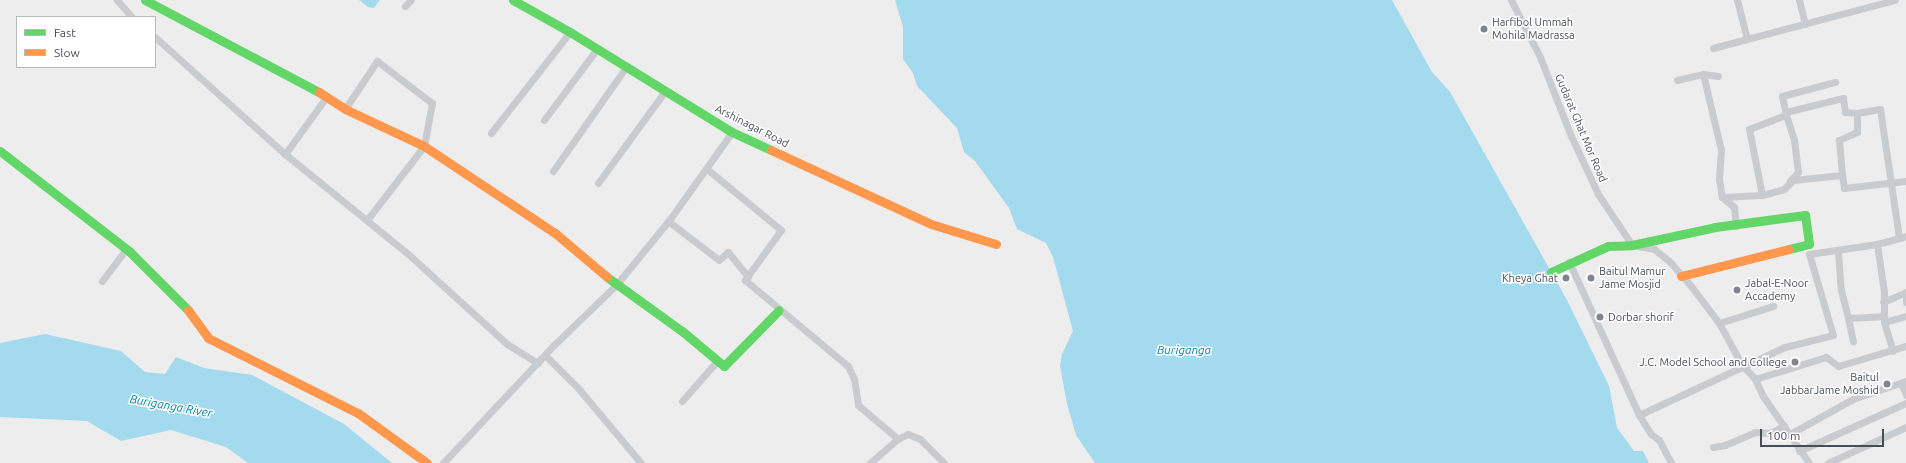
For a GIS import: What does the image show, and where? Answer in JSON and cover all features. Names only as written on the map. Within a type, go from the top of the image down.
[{"type":"street","points":[[117,0],[131,16]]},
{"type":"street","points":[[145,0],[327,96],[345,109],[424,146],[555,233],[616,285],[682,331],[724,366],[779,310]]},
{"type":"street","points":[[405,6],[411,0]]},
{"type":"street","name":"Arshinagar Road","points":[[513,0],[570,32],[732,132],[931,224],[996,244]]},
{"type":"street","name":"Gudarat Ghat Mor Road","points":[[1511,0],[1540,58],[1571,136],[1595,188],[1632,245]]},
{"type":"street","points":[[1737,0],[1747,39]]},
{"type":"street","points":[[1799,0],[1805,24]]},
{"type":"street","points":[[1713,48],[1895,0]]},
{"type":"street","points":[[491,133],[570,32]]},
{"type":"street","points":[[156,38],[286,154],[408,253],[472,315],[507,344],[538,363]]},
{"type":"street","points":[[544,120],[597,49]]},
{"type":"street","points":[[345,109],[375,62],[378,62],[432,103],[424,146],[367,220]]},
{"type":"street","points":[[553,171],[626,67]]},
{"type":"street","points":[[1703,74],[1721,150],[1719,179],[1722,197],[1734,207],[1736,226]]},
{"type":"street","points":[[1677,80],[1703,74],[1718,76]]},
{"type":"street","points":[[1784,189],[1798,172],[1794,140],[1782,96],[1835,82]]},
{"type":"street","points":[[598,183],[665,91]]},
{"type":"street","points":[[286,154],[327,96]]},
{"type":"street","points":[[1762,194],[1749,129],[1786,114],[1843,98],[1845,112],[1858,113],[1880,109],[1891,184],[1902,237],[1877,244],[1810,254]]},
{"type":"street","points":[[1858,113],[1857,132],[1839,140],[1844,188],[1891,184],[1906,181]]},
{"type":"street","points":[[538,363],[554,345],[616,285],[668,222],[732,132]]},
{"type":"street","points":[[0,151],[126,248],[185,306],[208,338],[358,413],[427,463]]},
{"type":"street","points":[[707,168],[781,230],[745,280],[779,310],[848,366],[854,379],[858,405],[898,439]]},
{"type":"street","points":[[1722,197],[1762,194],[1784,189],[1793,180],[1842,175]]},
{"type":"street","points":[[1552,272],[1569,262],[1608,246],[1632,245],[1715,227],[1736,226],[1805,215],[1810,244],[1810,254],[1833,335],[1784,347],[1742,365],[1639,415]]},
{"type":"street","points":[[668,222],[719,260],[728,252],[748,277]]},
{"type":"street","points":[[1681,276],[1810,244]]},
{"type":"street","points":[[1877,244],[1884,319],[1893,351]]},
{"type":"street","points":[[1632,245],[1654,249],[1672,263],[1719,323],[1742,365],[1755,379],[1763,396],[1784,426],[1788,435],[1809,463]]},
{"type":"street","points":[[102,281],[126,248]]},
{"type":"street","points":[[1838,251],[1841,290],[1853,341]]},
{"type":"street","points":[[1569,262],[1639,415],[1651,434],[1665,448],[1671,463]]},
{"type":"street","points":[[1883,302],[1905,292],[1906,302]]},
{"type":"street","points":[[1719,323],[1773,306]]},
{"type":"street","points":[[1848,318],[1884,319],[1906,316]]},
{"type":"street","points":[[443,463],[554,345]]},
{"type":"street","points":[[1755,379],[1826,357],[1838,366],[1906,346]]},
{"type":"street","points":[[545,355],[578,388],[641,463]]},
{"type":"street","points":[[682,401],[717,361]]},
{"type":"street","points":[[1788,435],[1853,399],[1903,382],[1906,395]]},
{"type":"street","points":[[1799,451],[1906,403]]},
{"type":"street","points":[[1713,447],[1726,445],[1755,432],[1770,433],[1784,426]]},
{"type":"street","points":[[1828,463],[1906,427]]},
{"type":"street","points":[[870,463],[898,439],[908,434],[920,439],[944,463]]},
{"type":"water","points":[[359,0],[380,0],[374,8],[368,7]]},
{"type":"water","name":"Buriganga","points":[[895,0],[1392,0],[1432,72],[1450,92],[1567,300],[1609,386],[1617,428],[1634,451],[1643,451],[1649,463],[1095,463],[1076,435],[1067,404],[1060,366],[1062,354],[1073,331],[1053,257],[1046,243],[1017,229],[1009,208],[975,161],[964,152],[957,128],[917,86],[913,73],[903,59],[903,27]]},
{"type":"water","name":"Buriganga River","points":[[45,334],[121,351],[145,372],[165,374],[176,357],[204,368],[252,375],[344,424],[392,463],[248,463],[226,447],[171,430],[121,441],[87,421],[0,417],[0,343]]},
{"type":"traffic: fast","points":[[145,0],[319,92]]},
{"type":"traffic: fast","points":[[513,0],[570,32],[732,132],[771,150]]},
{"type":"traffic: fast","points":[[0,151],[130,252],[188,310]]},
{"type":"traffic: fast","points":[[1551,272],[1608,246],[1632,245],[1715,227],[1805,215],[1809,244],[1789,249]]},
{"type":"traffic: fast","points":[[607,277],[682,331],[724,366],[779,310]]},
{"type":"traffic: slow","points":[[319,92],[345,109],[424,146],[555,233],[607,277]]},
{"type":"traffic: slow","points":[[771,150],[931,224],[996,244]]},
{"type":"traffic: slow","points":[[1681,276],[1789,249]]},
{"type":"traffic: slow","points":[[188,310],[208,338],[358,413],[427,463]]},
{"type":"place","name":"Harfibol Ummah Mohila Madrassa","points":[[1484,29]]},
{"type":"place","name":"Kheya Ghat","points":[[1566,278]]},
{"type":"place","name":"Baitul Mamur Jame Mosjid","points":[[1591,278]]},
{"type":"place","name":"Jabal-E-Noor Accademy","points":[[1737,290]]},
{"type":"place","name":"Dorbar shorif","points":[[1600,317]]},
{"type":"place","name":"J.C. Model School and College","points":[[1795,362]]},
{"type":"place","name":"Baitul JabbarJame Moshid","points":[[1887,384]]}]
